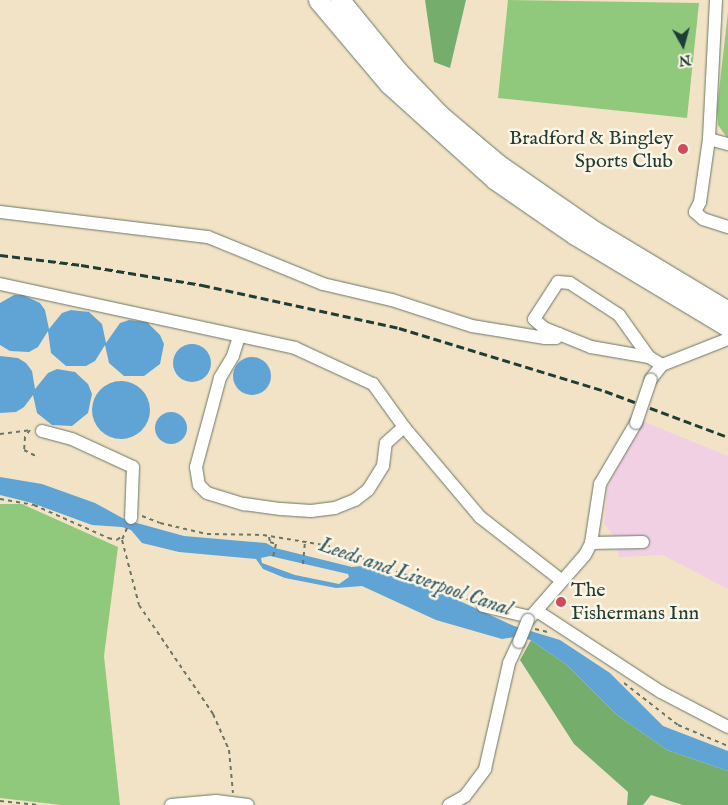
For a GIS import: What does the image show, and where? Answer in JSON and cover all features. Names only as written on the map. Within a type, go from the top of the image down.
[{"type":"highway","points":[[318,0],[389,84],[494,179],[575,235],[728,327]]},
{"type":"highway","points":[[340,0],[398,71],[440,115],[498,164],[590,228],[728,311]]},
{"type":"street","points":[[716,0],[709,139],[700,202],[694,212],[702,219],[728,227]]},
{"type":"street","points":[[709,139],[728,144]]},
{"type":"street","points":[[0,212],[208,237],[323,284],[392,300],[472,326],[545,338],[556,338],[559,334]]},
{"type":"street","points":[[649,358],[620,315],[570,283],[558,282],[534,319],[559,334],[607,352],[649,358],[662,364]]},
{"type":"street","points":[[0,284],[171,319],[239,337],[295,348],[373,384],[404,427],[480,517],[562,580]]},
{"type":"street","points":[[239,337],[233,356],[220,378],[196,467],[199,485],[207,493],[244,504],[281,509],[311,511],[335,508],[355,500],[368,490],[383,466],[386,443],[404,427]]},
{"type":"street","points":[[449,805],[465,796],[485,769],[510,663],[531,619],[591,543],[600,484],[636,423],[651,379],[662,364],[728,339]]},
{"type":"street","points":[[36,430],[72,438],[133,467],[131,518]]},
{"type":"street","points":[[591,543],[643,542]]},
{"type":"street","points":[[483,606],[531,619],[661,692],[728,727]]},
{"type":"street","points":[[171,805],[179,802],[242,803]]},
{"type":"path","points":[[0,434],[36,430]]},
{"type":"path","points":[[36,430],[26,437],[24,450],[38,457]]},
{"type":"path","points":[[0,499],[34,505],[108,538],[116,540],[125,533],[122,540],[127,567],[138,604],[213,714],[229,750],[234,798],[242,803]]},
{"type":"path","points":[[131,518],[136,512],[160,524],[192,531],[269,536],[305,541],[355,552],[366,561],[430,583],[483,606]]},
{"type":"path","points":[[269,536],[270,542],[276,544],[273,557]]},
{"type":"path","points":[[302,564],[305,555],[302,550],[305,541]]},
{"type":"path","points":[[531,619],[556,635]]},
{"type":"path","points":[[622,681],[678,725],[728,746]]},
{"type":"path","points":[[0,801],[39,805]]},
{"type":"shaded area","points":[[642,421],[728,456],[728,589],[663,555],[619,557],[615,537],[604,524],[607,488]]},
{"type":"green space","points":[[425,0],[466,0],[450,68],[434,62]]},
{"type":"green space","points":[[508,0],[699,3],[687,118],[498,98]]},
{"type":"green space","points":[[728,12],[728,139],[718,125],[717,108]]},
{"type":"green space","points":[[0,504],[22,504],[118,547],[104,656],[120,805],[61,805],[0,798]]},
{"type":"green space","points":[[531,640],[567,665],[617,715],[667,750],[728,771],[728,805],[683,805],[651,795],[643,805],[627,805],[628,792],[574,744],[520,660]]},
{"type":"water","points":[[14,295],[23,295],[40,303],[45,310],[49,329],[62,313],[71,310],[89,312],[102,324],[106,343],[120,323],[129,320],[147,322],[160,335],[164,344],[160,364],[144,376],[124,376],[109,363],[105,345],[95,361],[86,366],[66,366],[51,353],[48,331],[38,347],[29,352],[10,351],[0,345],[0,303]]},
{"type":"water","points":[[192,344],[206,349],[211,363],[206,377],[192,382],[178,377],[173,363],[178,349]]},
{"type":"water","points":[[0,356],[18,358],[26,363],[32,371],[35,389],[48,373],[57,369],[75,372],[88,384],[92,394],[88,413],[72,426],[52,425],[37,413],[33,395],[24,407],[16,412],[0,413]]},
{"type":"water","points":[[252,357],[266,362],[271,376],[266,390],[252,395],[238,390],[233,376],[238,362]]},
{"type":"water","points":[[121,381],[132,383],[145,394],[150,410],[148,421],[137,434],[121,439],[110,437],[97,426],[92,410],[94,399],[105,386]]},
{"type":"water","points":[[171,412],[177,413],[182,417],[186,422],[186,434],[182,439],[177,443],[171,444],[165,443],[160,439],[156,434],[155,428],[156,422],[160,417],[165,413]]},
{"type":"water","points":[[0,477],[42,484],[95,503],[126,520],[184,536],[266,543],[275,548],[352,567],[362,566],[451,597],[514,626],[560,640],[610,673],[663,726],[728,751],[728,771],[667,750],[617,715],[567,665],[531,640],[515,637],[502,639],[436,620],[362,586],[336,588],[285,578],[263,569],[256,559],[179,552],[142,543],[131,530],[122,527],[92,525],[32,503],[0,495]],"holes":[[[270,556],[348,574],[349,577],[339,584],[295,575],[262,563],[261,558]]]},
{"type":"railway","points":[[0,255],[81,265],[202,285],[399,328],[605,391],[728,437]]},
{"type":"place","name":"Bradford & Bingley Sports Club","points":[[683,149]]},
{"type":"place","name":"The Fishermans Inn","points":[[561,602]]},
{"type":"water label","name":"Leeds and Liverpool Canal","points":[[415,578]]}]
